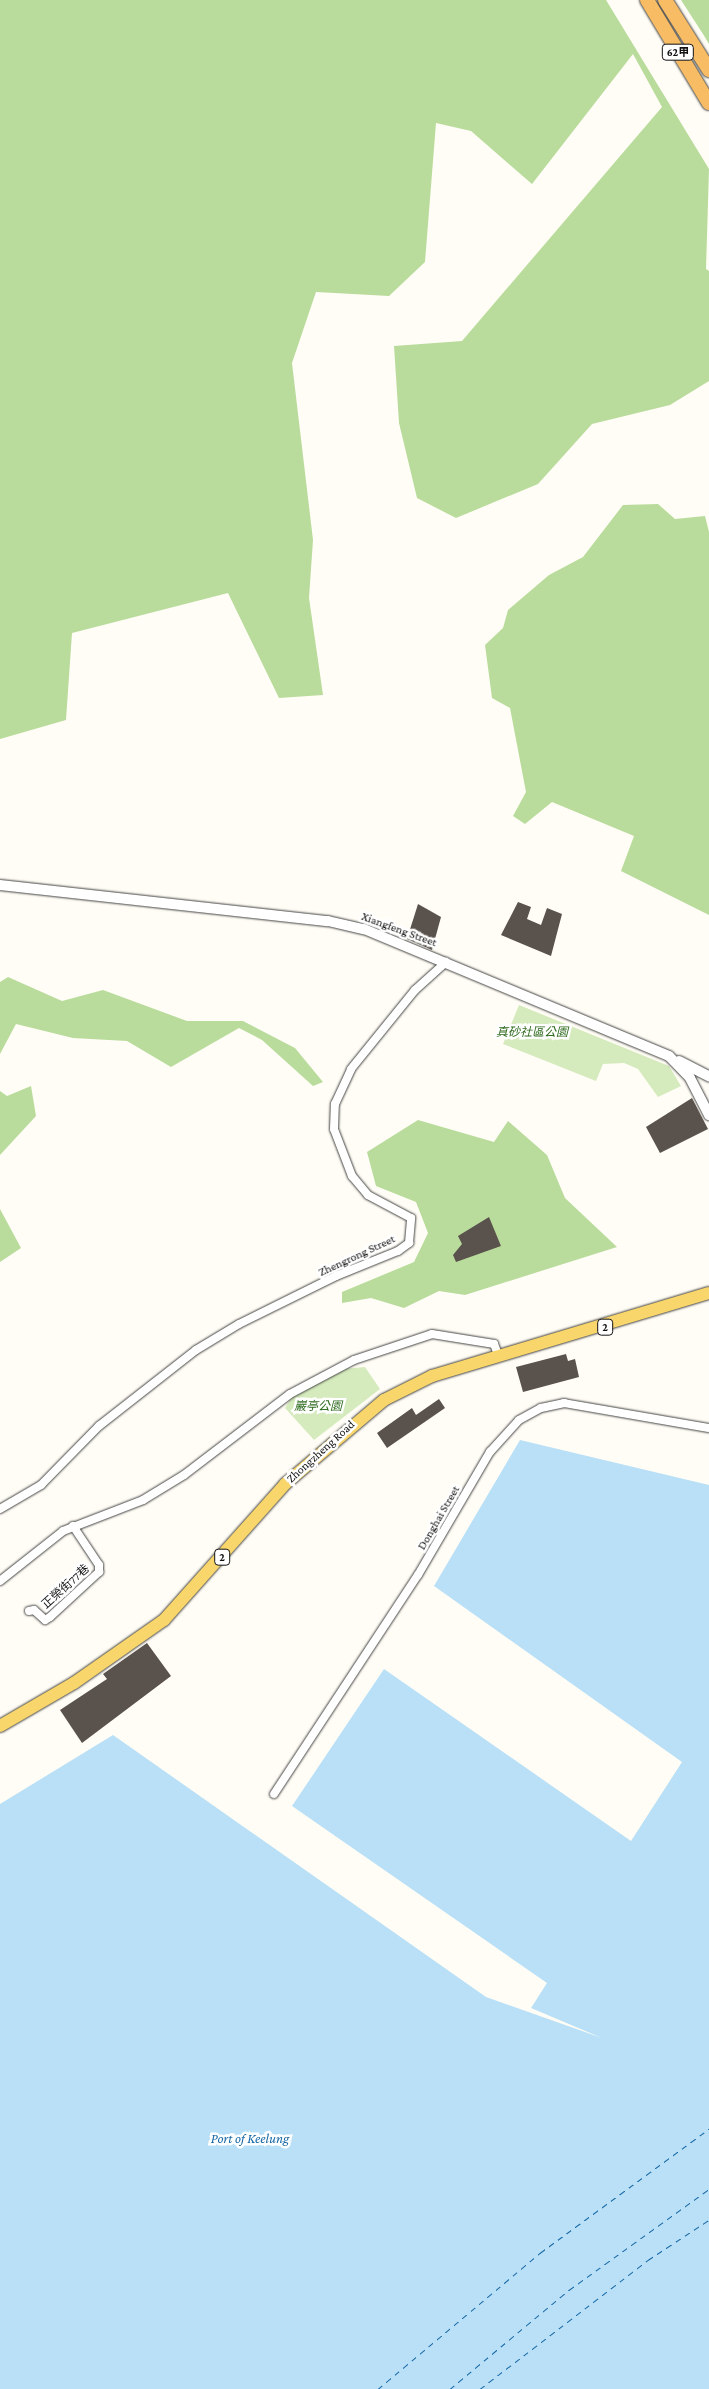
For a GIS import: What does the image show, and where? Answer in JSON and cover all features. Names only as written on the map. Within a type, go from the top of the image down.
[{"type":"highway","name":"62甲","points":[[647,0],[709,104]]},
{"type":"highway","name":"62甲","points":[[665,0],[709,70]]},
{"type":"main road","name":"Zhongzheng Road","points":[[0,1726],[74,1683],[164,1620],[285,1484],[365,1413],[417,1382],[709,1293]]},
{"type":"street","name":"Xiangfeng Street","points":[[0,885],[328,921],[364,929],[669,1056],[697,1091],[709,1116]]},
{"type":"street","name":"Zhengrong Street","points":[[0,1509],[41,1485],[99,1426],[196,1350],[239,1324],[336,1276],[398,1251],[409,1243],[411,1218],[368,1195],[352,1176],[334,1129],[336,1104],[351,1069],[414,990],[446,962]]},
{"type":"street","points":[[669,1056],[709,1077]]},
{"type":"street","points":[[697,1091],[699,1083],[709,1077]]},
{"type":"street","points":[[0,1581],[73,1526],[142,1500],[184,1475],[290,1394],[354,1360],[432,1334],[494,1344],[500,1356]]},
{"type":"street","name":"Donghai Street","points":[[274,1794],[418,1575],[490,1452],[519,1420],[540,1408],[564,1402],[709,1428]]},
{"type":"street","name":"正榮街77巷","points":[[29,1611],[34,1610],[45,1620],[99,1572],[99,1566],[73,1526]]},
{"type":"green space","points":[[0,0],[606,0],[709,169],[706,269],[709,271],[709,381],[670,405],[592,424],[538,484],[456,518],[417,498],[399,423],[394,346],[462,341],[662,107],[633,54],[532,184],[471,131],[436,123],[425,262],[389,296],[316,292],[292,363],[313,540],[309,598],[323,695],[279,698],[228,593],[72,633],[66,720],[0,739]]},
{"type":"green space","points":[[681,0],[709,0],[709,44],[703,34]]},
{"type":"green space","points":[[658,504],[675,519],[705,516],[709,532],[709,915],[621,871],[634,836],[552,802],[525,824],[513,816],[526,792],[510,708],[492,698],[485,645],[503,628],[508,610],[549,575],[583,557],[623,505]]},
{"type":"green space","points":[[8,977],[62,1001],[103,990],[187,1021],[243,1021],[295,1048],[323,1082],[313,1086],[262,1040],[239,1028],[171,1067],[127,1041],[73,1038],[16,1024],[0,1054],[0,982]]},
{"type":"green space","name":"真砂社區公園","points":[[519,1005],[669,1066],[681,1086],[658,1097],[638,1069],[624,1063],[603,1064],[596,1081],[503,1044]]},
{"type":"green space","points":[[31,1086],[36,1116],[0,1155],[0,1091],[7,1096]]},
{"type":"green space","points":[[418,1120],[494,1142],[508,1121],[547,1155],[565,1198],[617,1247],[465,1295],[439,1291],[404,1308],[371,1298],[342,1303],[342,1292],[414,1262],[428,1233],[416,1202],[376,1186],[367,1152]]},
{"type":"green space","points":[[0,1209],[21,1248],[0,1262]]},
{"type":"green space","name":"巖亭公園","points":[[365,1367],[380,1389],[314,1440],[285,1408],[292,1397],[342,1369]]},
{"type":"water","name":"Port of Keelung","points":[[520,1440],[709,1485],[709,2389],[0,2389],[0,1804],[113,1735],[486,1997],[602,2038],[531,2008],[547,1983],[292,1806],[384,1669],[631,1841],[682,1762],[434,1586]]},
{"type":"building","points":[[518,902],[531,907],[527,919],[541,925],[547,908],[562,914],[551,956],[501,935]]},
{"type":"building","points":[[418,904],[441,917],[432,950],[407,939]]},
{"type":"building","points":[[692,1098],[708,1129],[660,1153],[646,1127]]},
{"type":"building","points":[[489,1217],[501,1246],[456,1262],[453,1255],[462,1244],[458,1236]]},
{"type":"building","points":[[566,1354],[568,1361],[575,1359],[579,1377],[523,1392],[516,1367]]},
{"type":"building","points":[[439,1399],[445,1408],[387,1448],[377,1433],[412,1408],[416,1415]]},
{"type":"building","points":[[147,1643],[171,1676],[82,1743],[60,1710],[107,1679],[103,1674]]},
{"type":"ferry route","points":[[378,2389],[540,2253],[709,2129]]},
{"type":"ferry route","points":[[450,2389],[569,2290],[709,2189]]},
{"type":"ferry route","points":[[480,2389],[648,2260],[709,2220]]}]
